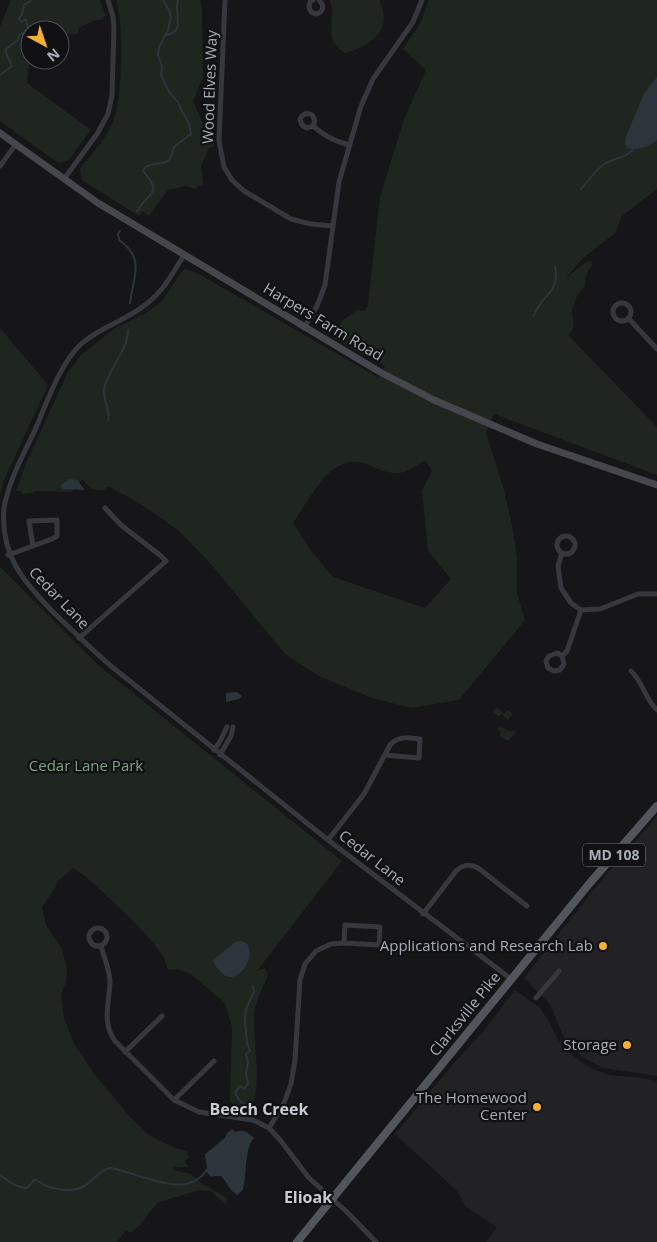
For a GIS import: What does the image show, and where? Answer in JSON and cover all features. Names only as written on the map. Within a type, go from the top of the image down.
[{"type":"main road","name":"Harpers Farm Road","points":[[0,132],[98,203],[380,372],[442,404],[538,444],[657,486]]},
{"type":"main road","name":"Clarksville Pike","points":[[297,1242],[511,979],[657,806]]},
{"type":"street","points":[[64,179],[104,123],[111,105],[114,27],[108,0]]},
{"type":"street","name":"Wood Elves Way","points":[[225,0],[219,141],[224,167],[232,180],[244,191],[291,219],[311,224],[332,226]]},
{"type":"street","points":[[311,1],[310,10],[313,13],[318,13],[322,10],[323,6],[319,0]]},
{"type":"street","points":[[304,328],[322,296],[339,182],[361,106],[373,79],[408,31],[422,0]]},
{"type":"street","points":[[313,126],[332,140],[349,145]]},
{"type":"street","points":[[0,166],[16,144]]},
{"type":"street","name":"Cedar Lane","points":[[184,255],[164,287],[153,300],[98,331],[80,346],[68,360],[11,484],[3,523],[8,555],[22,579],[79,638],[111,666],[328,840],[511,979]]},
{"type":"street","points":[[628,318],[657,349]]},
{"type":"street","points":[[79,638],[166,561],[121,525],[105,508]]},
{"type":"street","points":[[8,555],[52,540],[57,536],[57,520],[29,521],[33,546]]},
{"type":"street","points":[[562,553],[558,566],[561,588],[571,603],[581,610],[594,610],[630,596],[657,592]]},
{"type":"street","points":[[562,656],[570,645],[581,610]]},
{"type":"street","points":[[631,671],[638,678],[650,703],[657,710]]},
{"type":"street","points":[[214,750],[230,727],[231,736],[220,755]]},
{"type":"street","points":[[328,840],[364,794],[390,745],[397,739],[420,739],[419,758],[386,755]]},
{"type":"street","points":[[423,914],[456,871],[467,865],[473,865],[478,868],[526,906]]},
{"type":"street","points":[[269,1128],[284,1103],[293,1073],[300,980],[305,964],[309,957],[323,947],[344,943],[379,945],[380,927],[344,926],[344,943]]},
{"type":"street","points":[[100,946],[110,979],[107,1023],[111,1036],[174,1100],[199,1112],[253,1120],[269,1128],[309,1178],[376,1242]]},
{"type":"street","points":[[536,998],[559,971]]},
{"type":"street","points":[[126,1052],[162,1016]]},
{"type":"street","points":[[174,1100],[214,1061]]},
{"type":"shaded area","points":[[657,77],[657,140],[643,147],[627,148],[625,144],[626,136],[645,92]]},
{"type":"shaded area","points":[[70,479],[77,480],[85,490],[63,489],[61,487],[62,484]]},
{"type":"shaded area","points":[[237,692],[242,696],[239,699],[226,702],[226,693]]},
{"type":"shaded area","name":"Applications and Research Lab","points":[[657,816],[657,1076],[603,1068],[584,1058],[564,1038],[550,1004],[524,978],[595,888]]},
{"type":"shaded area","points":[[241,941],[247,944],[250,950],[249,958],[241,972],[229,977],[219,970],[213,960],[235,942]]},
{"type":"shaded area","name":"The Homewood Center","points":[[515,990],[540,1008],[559,1041],[566,1050],[581,1062],[595,1070],[610,1075],[657,1081],[657,1242],[486,1242],[497,1227],[466,1207],[457,1191],[395,1134],[454,1063],[482,1033]]},
{"type":"shaded area","points":[[233,1129],[235,1132],[245,1132],[254,1138],[247,1155],[243,1190],[237,1195],[221,1176],[211,1177],[205,1170],[207,1168],[205,1154]]},
{"type":"green space","points":[[11,0],[100,0],[106,16],[103,17],[104,19],[93,21],[78,28],[78,34],[70,34],[70,20],[20,20],[20,70],[28,70],[27,83],[91,130],[68,161],[58,163],[0,121],[0,27]]},
{"type":"green space","points":[[116,0],[200,0],[202,8],[203,77],[193,101],[206,131],[214,131],[214,147],[209,148],[201,166],[203,184],[195,189],[187,186],[168,190],[149,216],[142,211],[139,216],[82,180],[80,169],[106,134],[113,122],[116,111],[119,96],[121,43],[119,11]]},
{"type":"green space","points":[[330,0],[379,0],[384,20],[378,35],[364,46],[345,53],[333,41]]},
{"type":"green space","points":[[429,0],[657,0],[657,189],[622,216],[615,233],[583,258],[565,279],[587,261],[591,261],[592,265],[587,273],[585,285],[577,296],[572,310],[574,327],[568,335],[657,427],[657,475],[494,414],[486,433],[504,490],[512,525],[517,558],[517,593],[525,620],[459,700],[411,708],[372,698],[319,676],[285,654],[210,563],[179,531],[141,504],[108,486],[104,490],[89,487],[82,479],[72,492],[34,491],[22,494],[21,491],[16,491],[27,461],[68,372],[81,355],[115,328],[143,315],[161,302],[184,269],[199,274],[379,378],[385,366],[351,348],[336,332],[342,321],[357,310],[365,311],[368,304],[380,197],[404,119],[426,70],[403,49],[420,24]],"holes":[[[425,460],[432,470],[422,491],[428,551],[451,579],[425,608],[333,577],[312,552],[293,523],[323,479],[335,468],[344,464],[359,462],[386,472],[402,473]]]},
{"type":"green space","points":[[0,328],[48,385],[5,478],[0,494]]},
{"type":"green space","name":"Cedar Lane Park","points":[[0,567],[97,664],[342,861],[257,971],[265,968],[268,974],[254,1015],[257,1073],[255,1096],[252,1108],[249,1109],[241,1108],[230,1102],[232,1028],[225,1003],[191,974],[181,970],[167,969],[165,960],[158,948],[133,920],[84,875],[73,868],[58,881],[42,907],[46,925],[62,949],[67,969],[66,982],[61,996],[64,1018],[74,1044],[95,1075],[131,1118],[150,1136],[188,1152],[187,1155],[189,1157],[185,1161],[188,1167],[174,1167],[173,1170],[191,1174],[201,1183],[227,1198],[226,1205],[211,1191],[199,1190],[157,1203],[140,1225],[130,1233],[126,1230],[117,1242],[0,1242]]},
{"type":"green space","points":[[497,707],[504,714],[508,710],[513,714],[508,720],[501,714],[499,717],[493,712]]},
{"type":"green space","points":[[500,726],[511,732],[513,730],[516,732],[508,741],[500,736],[498,729]]},
{"type":"waterway","points":[[0,75],[12,66],[6,49],[18,40],[19,35],[28,29],[26,19],[22,22],[19,19],[24,5],[32,0]]},
{"type":"waterway","points":[[137,211],[153,189],[152,184],[143,171],[144,168],[166,162],[170,159],[174,147],[191,134],[189,123],[178,102],[169,92],[161,75],[162,66],[158,55],[159,47],[168,30],[171,17],[163,0]]},
{"type":"waterway","points":[[166,35],[172,33],[178,26],[178,0]]},
{"type":"waterway","points":[[581,189],[602,165],[628,154],[633,149]]},
{"type":"waterway","points":[[120,231],[118,234],[119,240],[133,254],[135,261],[136,269],[130,303]]},
{"type":"waterway","points":[[534,316],[541,303],[553,288],[556,275],[555,267]]},
{"type":"waterway","points":[[108,420],[109,415],[104,397],[104,389],[126,343],[128,330]]},
{"type":"waterway","points":[[244,1111],[246,1105],[239,1100],[235,1092],[240,1086],[244,1089],[248,1084],[246,1054],[250,1051],[247,1043],[245,1021],[246,1009],[254,992],[253,986]]},
{"type":"waterway","points":[[0,1175],[23,1188],[27,1188],[34,1180],[37,1180],[49,1187],[68,1190],[82,1187],[99,1173],[110,1168],[147,1179],[174,1184],[186,1184],[197,1180],[206,1171]]},
{"type":"place","name":"Applications and Research Lab","points":[[603,946]]},
{"type":"place","name":"Storage","points":[[627,1045]]},
{"type":"place","name":"The Homewood Center","points":[[537,1107]]},
{"type":"district","name":"Beech Creek","points":[[259,1109]]},
{"type":"district","name":"Elioak","points":[[308,1197]]}]
